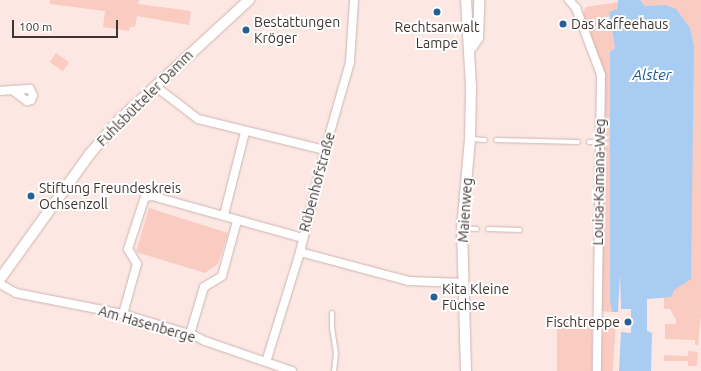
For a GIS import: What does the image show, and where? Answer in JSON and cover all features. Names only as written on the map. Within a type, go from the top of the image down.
[{"type":"street","name":"Rübenhofstraße","points":[[266,362],[300,252],[302,238],[325,150],[350,62],[354,0]]},
{"type":"street","name":"Maienweg","points":[[466,0],[468,38],[471,48],[470,139],[462,228],[466,371]]},
{"type":"street","name":"Maienweg","points":[[471,48],[478,38],[479,0]]},
{"type":"street","name":"Louisa-Kamana-Weg","points":[[569,0],[576,8],[600,70],[597,371]]},
{"type":"street","name":"Fuhlsbütteler Damm","points":[[0,279],[89,155],[120,119],[245,1]]},
{"type":"street","points":[[155,86],[198,119],[246,132],[325,150]]},
{"type":"street","points":[[0,91],[12,90]]},
{"type":"street","points":[[224,215],[246,132]]},
{"type":"street","points":[[123,314],[137,264],[128,248],[145,197],[152,196],[302,238]]},
{"type":"street","points":[[190,334],[204,287],[222,276],[237,221]]},
{"type":"street","points":[[300,252],[408,281],[463,283]]},
{"type":"street","name":"Am Hasenberge","points":[[0,284],[16,293],[123,314],[190,334],[292,371]]},
{"type":"lane","points":[[470,139],[485,140]]},
{"type":"lane","points":[[496,140],[578,142]]},
{"type":"lane","points":[[589,142],[599,142]]},
{"type":"lane","points":[[462,228],[477,229]]},
{"type":"lane","points":[[488,230],[520,230]]},
{"type":"lane","points":[[332,313],[332,328],[336,354],[334,371]]},
{"type":"shaded area","points":[[50,0],[139,0],[138,4],[191,11],[189,25],[137,16],[135,27],[130,27],[129,31],[103,27],[105,11],[50,4]]},
{"type":"shaded area","points":[[640,0],[701,0],[701,315],[698,345],[695,345],[695,340],[665,339],[665,324],[676,324],[676,320],[670,309],[664,309],[664,297],[671,297],[665,5],[645,6]]},
{"type":"shaded area","points":[[619,2],[616,10],[609,12],[615,48],[610,52],[612,312],[601,311],[602,79],[583,13],[586,7]]},
{"type":"shaded area","points":[[56,53],[69,62],[63,71],[50,62]]},
{"type":"shaded area","points":[[149,208],[228,233],[218,264],[205,273],[136,252]]},
{"type":"shaded area","points":[[557,319],[592,319],[592,371],[557,371]]},
{"type":"shaded area","points":[[603,323],[616,324],[613,371],[600,371]]},
{"type":"shaded area","points":[[688,351],[698,352],[697,366],[688,366],[688,361],[664,361],[664,355],[688,356]]},
{"type":"water","name":"Alster","points":[[618,0],[640,0],[645,6],[665,5],[676,9],[690,28],[694,46],[691,279],[674,290],[671,297],[647,299],[647,331],[652,333],[651,371],[619,371],[621,332],[631,333],[631,309],[621,309],[620,274],[618,312],[612,312],[610,301],[610,52],[615,48],[609,12],[617,9]]},
{"type":"place","name":"Rechtsanwalt Lampe","points":[[437,12]]},
{"type":"place","name":"Das Kaffeehaus","points":[[563,24]]},
{"type":"place","name":"Bestattungen Kröger","points":[[246,30]]},
{"type":"place","name":"Stiftung Freundeskreis Ochsenzoll","points":[[31,196]]},
{"type":"place","name":"Kita Kleine Füchse","points":[[434,297]]},
{"type":"place","name":"Fischtreppe","points":[[628,322]]}]
